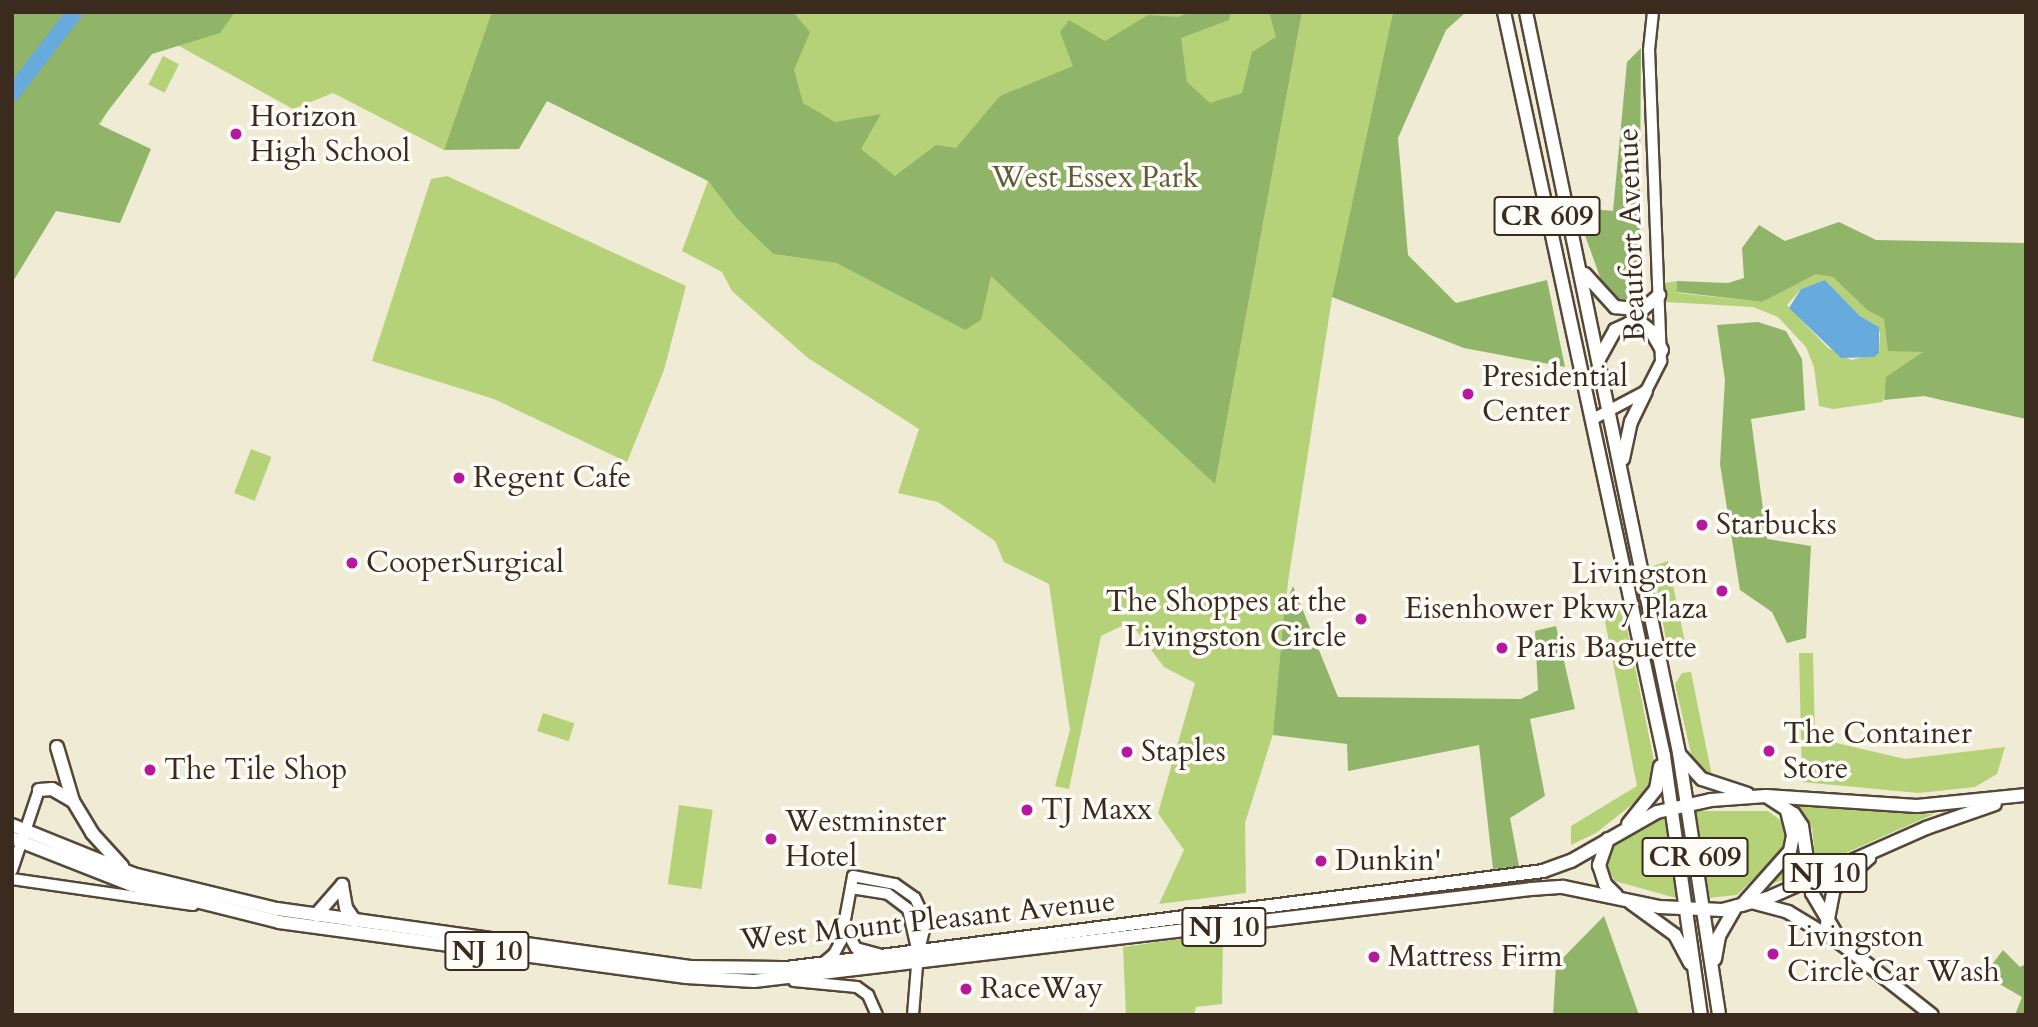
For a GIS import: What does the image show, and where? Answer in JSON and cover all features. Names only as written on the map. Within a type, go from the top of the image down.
[{"type":"main road","name":"CR 609","points":[[1504,12],[1664,755],[1701,1015]]},
{"type":"main road","name":"CR 609","points":[[1526,12],[1679,753],[1719,1015]]},
{"type":"main road","points":[[1578,262],[1593,288],[1615,307],[1642,310],[1659,295]]},
{"type":"main road","points":[[1599,359],[1615,330],[1628,324],[1640,323],[1651,331],[1662,350]]},
{"type":"main road","points":[[1621,470],[1631,422],[1646,391]]},
{"type":"main road","points":[[57,747],[73,801],[111,858],[133,874]]},
{"type":"main road","points":[[1679,753],[1702,779],[1752,796]]},
{"type":"main road","points":[[1626,826],[1656,789],[1664,755]]},
{"type":"main road","points":[[39,790],[52,789],[73,801]]},
{"type":"main road","name":"NJ 10","points":[[1608,839],[1626,826],[1671,808],[1752,796],[1917,806],[2022,796]]},
{"type":"main road","points":[[1766,796],[1802,826],[1810,880],[1827,924],[1843,945]]},
{"type":"main road","name":"NJ 10","points":[[1619,896],[1686,910],[1702,911],[1743,904],[1810,880],[1879,849],[2022,796]]},
{"type":"main road","points":[[1713,973],[1719,936],[1790,851],[1793,835],[1787,811]]},
{"type":"main road","name":"NJ 10","points":[[12,825],[20,837],[199,905]]},
{"type":"main road","name":"NJ 10","points":[[20,837],[133,874]]},
{"type":"main road","points":[[1608,839],[1599,864],[1605,884],[1675,935],[1696,978]]},
{"type":"main road","name":"West Mount Pleasant Avenue","points":[[199,905],[282,922],[624,970],[706,979],[777,980],[914,957],[1520,875],[1557,867],[1608,839]]},
{"type":"main road","points":[[1827,924],[1834,889],[1879,849]]},
{"type":"main road","name":"West Mount Pleasant Avenue","points":[[133,874],[165,884],[316,915],[692,967],[818,965],[914,957],[1531,888],[1563,887],[1619,896]]},
{"type":"main road","points":[[316,915],[342,885],[346,908],[355,921]]},
{"type":"main road","points":[[1743,904],[1788,912],[1843,945],[1932,1015]]},
{"type":"street","name":"Beaufort Avenue","points":[[1646,391],[1658,371],[1662,350],[1649,50],[1653,12]]},
{"type":"street","points":[[1593,419],[1609,413],[1646,391]]},
{"type":"street","points":[[12,870],[20,837],[39,790]]},
{"type":"street","points":[[818,965],[834,954],[845,926],[853,876],[895,884],[915,898],[926,922],[914,957]]},
{"type":"street","points":[[12,880],[199,905]]},
{"type":"street","points":[[851,888],[888,894],[903,903],[914,925],[913,1015]]},
{"type":"street","points":[[845,926],[848,939],[862,951],[914,957]]},
{"type":"street","points":[[777,980],[850,985],[868,995],[877,1015]]},
{"type":"green space","points":[[12,12],[235,12],[220,33],[152,54],[98,124],[151,149],[120,223],[56,211],[12,283]]},
{"type":"green space","points":[[103,12],[1297,12],[1215,484],[1302,12],[1393,12],[1332,298],[1288,582],[1274,731],[1245,823],[1246,893],[1159,904],[1184,850],[1158,813],[1195,683],[1164,667],[1130,622],[1101,636],[1069,789],[1055,786],[1070,730],[1049,584],[1004,562],[995,541],[938,502],[898,493],[919,429],[808,358],[732,291],[722,272],[682,251],[708,181],[737,219],[773,254],[836,263],[965,330],[736,164],[477,56],[444,150],[333,93],[293,109],[152,31],[12,283]]},
{"type":"green space","name":"West Essex Park","points":[[492,12],[793,12],[810,32],[794,70],[803,103],[835,122],[881,114],[861,149],[895,176],[936,145],[956,148],[1000,96],[1073,66],[1060,32],[1069,20],[1105,41],[1148,15],[1178,17],[1190,12],[1231,12],[1229,20],[1181,38],[1187,82],[1210,103],[1242,93],[1252,52],[1276,37],[1269,12],[1302,12],[1215,484],[991,276],[981,320],[965,330],[836,263],[773,254],[737,219],[708,181],[547,101],[519,149],[444,150]]},
{"type":"green space","points":[[1393,12],[1466,12],[1446,30],[1398,138],[1408,255],[1456,303],[1547,280],[1565,367],[1464,348],[1332,297]]},
{"type":"green space","points":[[1641,48],[1639,307],[1606,294],[1575,207],[1613,211],[1627,62]]},
{"type":"green space","points":[[163,56],[179,64],[165,93],[148,85]]},
{"type":"green space","points":[[447,176],[686,286],[664,370],[627,462],[494,399],[372,361],[431,179]]},
{"type":"green space","points":[[1839,222],[1876,240],[2026,243],[2026,419],[1924,396],[1884,400],[1886,377],[1923,352],[1888,351],[1884,319],[1867,310],[1833,277],[1816,274],[1762,302],[1677,292],[1677,281],[1728,283],[1744,278],[1742,248],[1759,225],[1785,241]]},
{"type":"green space","points":[[1816,273],[1833,277],[1867,310],[1884,319],[1888,331],[1924,352],[1887,377],[1883,402],[1833,409],[1819,406],[1814,367],[1806,347],[1778,317],[1753,307],[1666,302],[1664,283],[1677,281],[1678,293],[1762,302]],"holes":[[[1825,280],[1860,316],[1876,325],[1880,333],[1879,353],[1851,360],[1828,348],[1787,305],[1801,289]]]},
{"type":"green space","points":[[1758,322],[1786,331],[1802,359],[1805,410],[1751,419],[1767,539],[1811,546],[1806,638],[1787,643],[1772,612],[1740,590],[1720,464],[1725,380],[1717,325]]},
{"type":"green space","points":[[251,449],[272,457],[255,501],[234,493]]},
{"type":"green space","points":[[1668,561],[1688,657],[1668,651],[1653,566]]},
{"type":"green space","points":[[1293,586],[1338,697],[1521,699],[1538,690],[1535,631],[1556,626],[1575,709],[1530,719],[1545,796],[1510,818],[1519,866],[1493,869],[1479,745],[1348,771],[1347,744],[1273,735],[1285,605]]},
{"type":"green space","points":[[1622,603],[1657,776],[1648,792],[1596,833],[1571,845],[1571,826],[1637,786],[1604,616]]},
{"type":"green space","points":[[1799,653],[1813,653],[1815,738],[1905,759],[2005,747],[1997,774],[1975,787],[1919,793],[1802,782]]},
{"type":"green space","points":[[1691,672],[1713,781],[1693,762],[1675,684],[1682,673]]},
{"type":"green space","points":[[543,713],[574,723],[569,741],[537,731]]},
{"type":"green space","points":[[679,805],[713,810],[702,889],[668,884]]},
{"type":"green space","points":[[1796,805],[1934,814],[1816,866],[1812,828]]},
{"type":"green space","points":[[1696,811],[1768,811],[1784,823],[1787,846],[1737,895],[1708,898]]},
{"type":"green space","points":[[1666,817],[1676,898],[1615,881],[1606,866],[1611,848]]},
{"type":"green space","points":[[1800,842],[1798,875],[1765,886],[1790,862]]},
{"type":"green space","points":[[1604,916],[1639,1015],[1553,1015],[1556,965]]},
{"type":"green space","points":[[1223,933],[1222,1004],[1196,1007],[1194,1015],[1126,1015],[1123,947]]},
{"type":"green space","points":[[2003,950],[2020,967],[2026,964],[2026,1015],[2015,1015],[2022,997],[1984,975]]},
{"type":"water","points":[[1825,280],[1860,316],[1879,327],[1879,353],[1874,357],[1841,358],[1789,308],[1801,289]]},
{"type":"waterway","points":[[12,94],[75,12]]},
{"type":"place","name":"Horizon High School","points":[[236,134]]},
{"type":"place","name":"Presidential Center","points":[[1468,394]]},
{"type":"place","name":"Regent Cafe","points":[[459,478]]},
{"type":"place","name":"Starbucks","points":[[1702,525]]},
{"type":"place","name":"CooperSurgical","points":[[352,563]]},
{"type":"place","name":"Livingston Eisenhower Pkwy Plaza","points":[[1722,591]]},
{"type":"place","name":"The Shoppes at the Livingston Circle","points":[[1361,619]]},
{"type":"place","name":"Paris Baguette","points":[[1502,648]]},
{"type":"place","name":"The Container Store","points":[[1769,751]]},
{"type":"place","name":"Staples","points":[[1127,752]]},
{"type":"place","name":"The Tile Shop","points":[[150,770]]},
{"type":"place","name":"TJ Maxx","points":[[1027,810]]},
{"type":"place","name":"Westminster Hotel","points":[[771,839]]},
{"type":"place","name":"Dunkin'","points":[[1321,861]]},
{"type":"place","name":"Livingston Circle Car Wash","points":[[1773,954]]},
{"type":"place","name":"Mattress Firm","points":[[1374,957]]},
{"type":"place","name":"RaceWay","points":[[966,989]]}]
